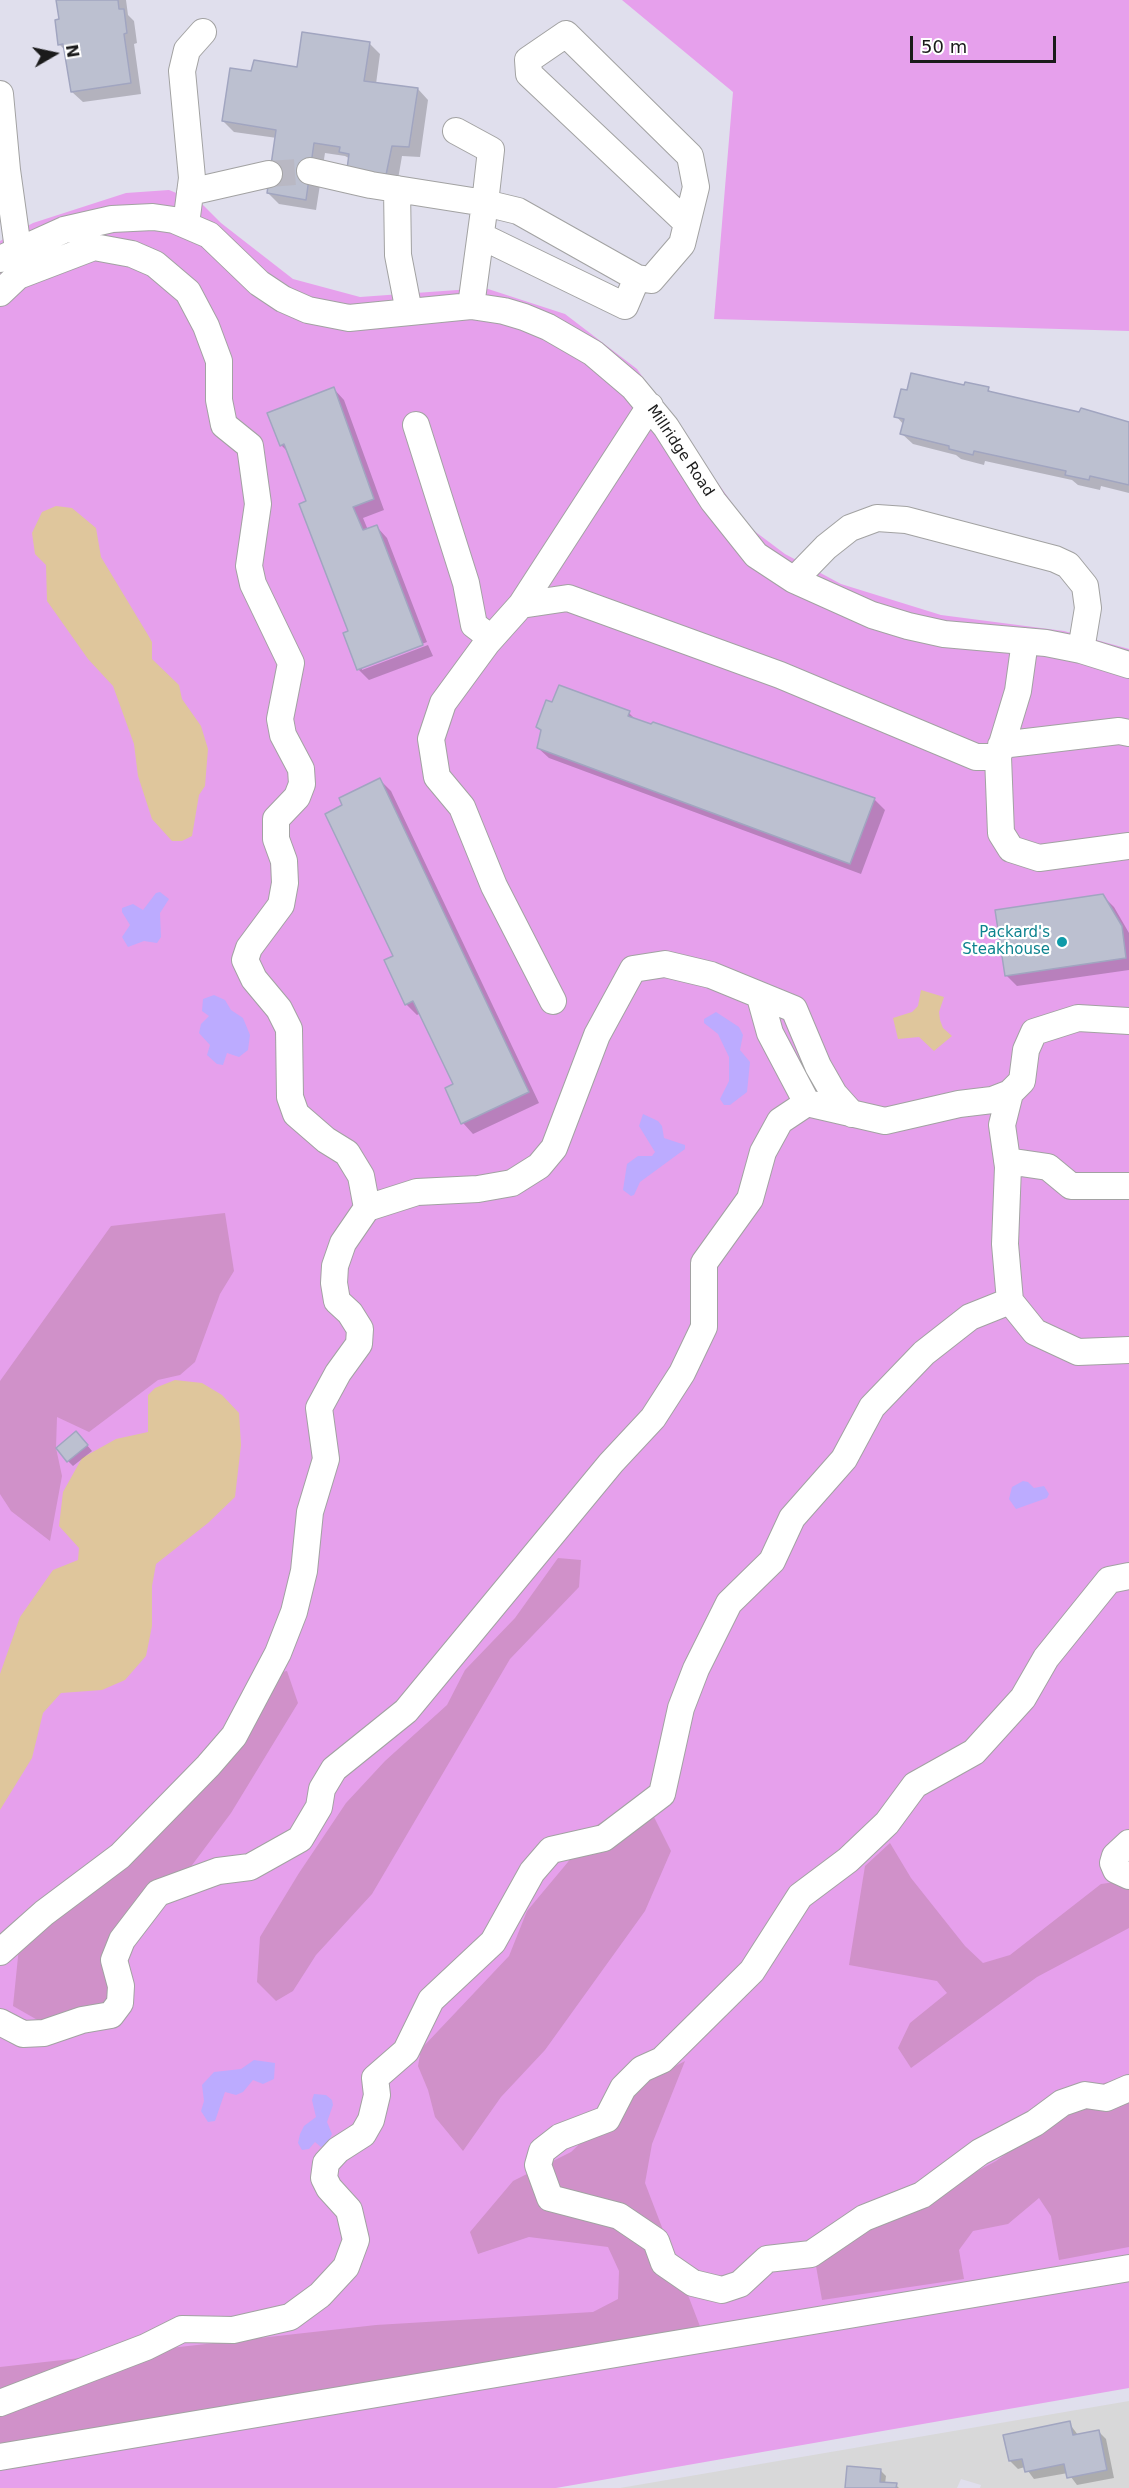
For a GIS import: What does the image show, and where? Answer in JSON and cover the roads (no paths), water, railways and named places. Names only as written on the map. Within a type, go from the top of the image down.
[{"type":"street","points":[[186,224],[190,192],[189,134],[182,71],[187,50],[203,32]]},
{"type":"street","points":[[310,171],[518,211],[637,278],[651,280],[669,262],[682,244],[696,187],[690,156],[566,33],[528,60],[529,74],[687,223]]},
{"type":"street","points":[[0,94],[9,254]]},
{"type":"street","points":[[456,131],[491,150],[471,306]]},
{"type":"street","points":[[190,192],[270,174]]},
{"type":"street","points":[[397,189],[398,255],[409,312]]},
{"type":"street","name":"Millridge Road","points":[[9,254],[64,230],[112,219],[153,217],[186,224],[209,236],[225,248],[259,283],[283,299],[308,310],[349,318],[471,306],[504,311],[524,317],[571,339],[614,369],[650,406],[713,501],[756,555],[795,580],[872,615],[908,626],[944,634],[1025,641],[1081,650],[1129,665]]},
{"type":"street","points":[[481,236],[626,306],[637,278]]},
{"type":"street","points":[[0,293],[18,276],[94,247],[132,254],[154,264],[188,292],[206,326],[219,361],[219,400],[224,425],[250,446],[258,504],[249,566],[253,584],[291,663],[280,719],[283,735],[302,769],[302,784],[297,797],[276,819],[276,839],[284,861],[285,883],[281,905],[249,948],[245,960],[254,979],[279,1009],[289,1029],[290,1097],[296,1114],[326,1140],[347,1153],[361,1176],[367,1208]]},
{"type":"street","points":[[553,1001],[494,886],[462,807],[437,777],[431,739],[443,704],[491,638],[521,605],[650,406]]},
{"type":"street","points":[[416,425],[466,583],[474,625],[491,638]]},
{"type":"street","points":[[795,580],[826,546],[850,528],[877,518],[906,520],[1055,559],[1068,565],[1085,586],[1088,608],[1081,650]]},
{"type":"street","points":[[521,605],[568,598],[780,675],[976,757],[1119,731],[1129,733]]},
{"type":"street","points":[[1025,641],[1018,692],[999,751],[1001,833],[1011,849],[1040,858],[1129,846]]},
{"type":"street","points":[[0,1952],[44,1913],[120,1856],[208,1766],[234,1736],[278,1653],[294,1612],[304,1571],[309,1512],[326,1459],[319,1408],[338,1372],[358,1344],[360,1329],[350,1313],[337,1301],[334,1283],[335,1266],[343,1243],[367,1208],[417,1192],[478,1189],[512,1183],[539,1167],[554,1148],[597,1035],[633,969],[665,964],[711,975],[794,1009],[818,1066],[834,1094],[852,1114]]},
{"type":"street","points":[[760,997],[770,1033],[807,1103]]},
{"type":"street","points":[[0,2022],[23,2034],[44,2033],[82,2020],[111,2015],[120,2003],[121,1986],[114,1960],[122,1940],[158,1893],[218,1871],[250,1867],[300,1839],[319,1807],[322,1789],[334,1768],[406,1711],[611,1463],[653,1418],[682,1373],[704,1327],[704,1263],[750,1199],[763,1152],[780,1121],[807,1103],[885,1121],[959,1104],[992,1100],[1010,1093],[1022,1081],[1026,1050],[1034,1032],[1078,1018],[1129,1021]]},
{"type":"street","points":[[1010,1093],[1002,1125],[1007,1161],[1005,1244],[1010,1301],[1035,1332],[1078,1352],[1129,1350]]},
{"type":"street","points":[[1007,1161],[1048,1167],[1071,1185],[1129,1186]]},
{"type":"street","points":[[0,2403],[146,2347],[182,2329],[233,2330],[290,2317],[320,2295],[346,2267],[356,2240],[349,2210],[329,2188],[324,2178],[326,2163],[338,2150],[363,2134],[371,2120],[377,2095],[375,2078],[406,2052],[432,2000],[493,1942],[532,1872],[551,1850],[604,1838],[662,1794],[681,1708],[696,1669],[729,1603],[772,1562],[792,1518],[844,1459],[872,1407],[924,1353],[970,1317],[1010,1301]]},
{"type":"street","points":[[1129,1576],[1109,1580],[1046,1658],[1023,1698],[974,1752],[915,1785],[887,1823],[848,1860],[800,1896],[752,1971],[662,2060],[642,2069],[623,2088],[606,2119],[560,2137],[542,2151],[538,2165],[550,2198],[619,2216],[656,2241],[664,2264],[693,2283],[722,2290],[740,2284],[767,2259],[811,2254],[864,2218],[922,2195],[980,2152],[1035,2123],[1062,2103],[1085,2095],[1106,2097],[1129,2088]]},
{"type":"street","points":[[1129,1843],[1115,1856],[1113,1863],[1116,1870],[1129,1876]]},
{"type":"street","points":[[0,2457],[1129,2268]]},
{"type":"tunnel","points":[[269,174],[310,171]]},
{"type":"place","name":"Packard's Steakhouse","points":[[1062,942]]}]
